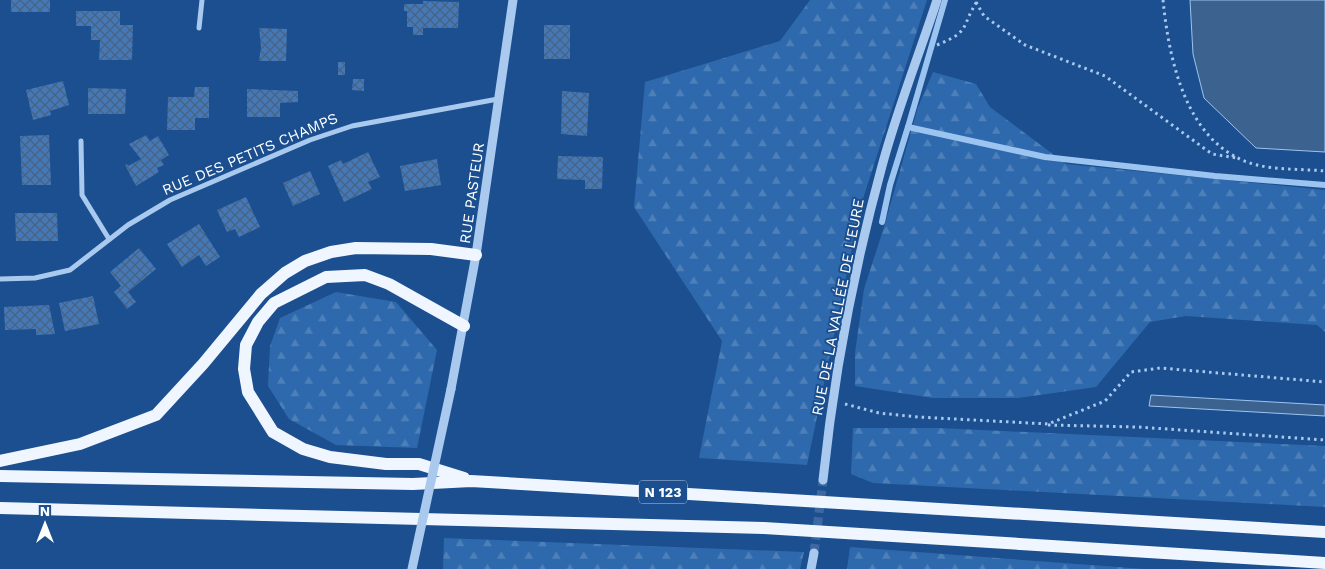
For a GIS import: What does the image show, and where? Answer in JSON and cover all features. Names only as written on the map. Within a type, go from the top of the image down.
[{"type":"main road","points":[[0,461],[80,444],[156,415],[203,364],[261,294],[285,273],[305,261],[331,252],[356,248],[431,249],[476,255]]},
{"type":"main road","points":[[464,326],[389,284],[365,275],[326,277],[274,303],[258,322],[246,345],[244,369],[248,392],[273,432],[303,449],[330,457],[386,464],[419,464],[471,481]]},
{"type":"main road","name":"N 123","points":[[0,476],[413,484],[471,481],[1325,532]]},
{"type":"main road","name":"N 123","points":[[0,508],[764,528],[1325,563]]},
{"type":"street","points":[[200,28],[202,0]]},
{"type":"street","name":"RUE PASTEUR","points":[[412,569],[464,326],[513,0]]},
{"type":"street","name":"RUE DE LA VALLÉE DE L'EURE","points":[[823,480],[834,397],[860,252],[882,164],[937,0]]},
{"type":"street","name":"RUE DES PETITS CHAMPS","points":[[0,280],[35,278],[70,270],[128,224],[170,200],[318,137],[352,126],[498,100]]},
{"type":"street","points":[[81,141],[82,195],[109,239]]},
{"type":"street","points":[[811,569],[814,553]]},
{"type":"path","points":[[1163,0],[1173,65],[1192,109],[1206,133],[1237,158]]},
{"type":"path","points":[[977,1],[984,16],[1025,45],[1105,76],[1212,154],[1237,158],[1258,166],[1325,171]]},
{"type":"path","points":[[938,45],[956,38],[965,28],[977,1]]},
{"type":"path","points":[[1027,424],[1048,424],[1105,401],[1131,372],[1160,368],[1325,382]]},
{"type":"path","points":[[834,397],[847,405],[879,413],[1027,424],[1138,427],[1325,440]]},
{"type":"green space","points":[[810,0],[927,0],[861,205],[807,465],[699,458],[722,341],[634,207],[645,82],[780,41]]},
{"type":"green space","points":[[933,72],[976,84],[990,107],[1066,164],[1325,190],[1325,332],[1317,325],[1186,316],[1150,322],[1096,387],[1018,398],[933,398],[855,386],[855,353],[864,289],[884,227],[918,107]]},
{"type":"green space","points":[[336,292],[396,302],[437,350],[417,448],[336,445],[289,419],[268,386],[270,346],[280,318]]},
{"type":"green space","points":[[853,428],[939,428],[1325,446],[1325,507],[873,483],[851,474]]},
{"type":"green space","points":[[444,538],[804,552],[800,569],[443,569]]},
{"type":"green space","points":[[850,547],[1145,569],[847,569]]},
{"type":"shaded area","points":[[1190,0],[1325,0],[1325,152],[1256,148],[1204,98],[1193,54]]},
{"type":"shaded area","points":[[1151,395],[1325,405],[1325,416],[1149,406]]},
{"type":"building","points":[[11,0],[50,0],[50,12],[11,12]]},
{"type":"building","points":[[423,1],[459,2],[458,28],[423,28],[423,35],[413,35],[413,27],[407,27],[407,11],[404,11],[404,4],[423,4]]},
{"type":"building","points":[[76,11],[120,11],[120,25],[133,25],[132,60],[99,60],[100,40],[91,40],[91,26],[76,26]]},
{"type":"building","points":[[544,25],[570,25],[570,59],[544,59]]},
{"type":"building","points":[[259,28],[287,29],[286,61],[259,61],[261,47]]},
{"type":"building","points":[[338,62],[345,62],[345,75],[338,75]]},
{"type":"building","points":[[353,79],[364,79],[364,91],[352,90]]},
{"type":"building","points":[[63,81],[69,105],[50,111],[51,115],[33,120],[26,90]]},
{"type":"building","points":[[195,87],[209,87],[209,118],[195,118],[195,130],[167,130],[168,97],[194,97]]},
{"type":"building","points":[[88,88],[126,89],[125,114],[88,114]]},
{"type":"building","points":[[247,89],[298,91],[298,102],[280,103],[280,117],[247,117]]},
{"type":"building","points":[[562,91],[589,93],[587,136],[561,134]]},
{"type":"building","points":[[49,135],[51,185],[22,185],[20,136]]},
{"type":"building","points":[[146,135],[150,141],[158,136],[169,155],[161,160],[164,165],[157,168],[159,172],[136,186],[125,165],[127,164],[128,166],[141,159],[129,144]]},
{"type":"building","points":[[368,152],[380,177],[368,182],[372,189],[344,202],[328,166],[341,160],[343,164]]},
{"type":"building","points":[[558,156],[603,157],[602,189],[585,189],[585,180],[557,179]]},
{"type":"building","points":[[437,159],[441,185],[405,191],[400,166]]},
{"type":"building","points":[[310,171],[320,194],[293,206],[283,183]]},
{"type":"building","points":[[246,197],[260,227],[239,237],[235,229],[227,232],[217,210]]},
{"type":"building","points":[[15,213],[57,213],[58,241],[16,241]]},
{"type":"building","points":[[199,224],[220,257],[206,266],[199,255],[182,267],[167,244]]},
{"type":"building","points":[[139,248],[156,269],[128,292],[136,302],[127,309],[114,292],[121,286],[110,272]]},
{"type":"building","points":[[93,296],[99,324],[65,331],[59,303]]},
{"type":"building","points":[[49,305],[55,334],[36,335],[36,329],[5,330],[4,307]]},
{"type":"waterway","points":[[945,0],[908,127],[1045,157],[1215,176],[1325,185]]},
{"type":"waterway","points":[[882,222],[890,185],[908,127]]},
{"type":"tunnel","points":[[814,553],[823,480]]}]
